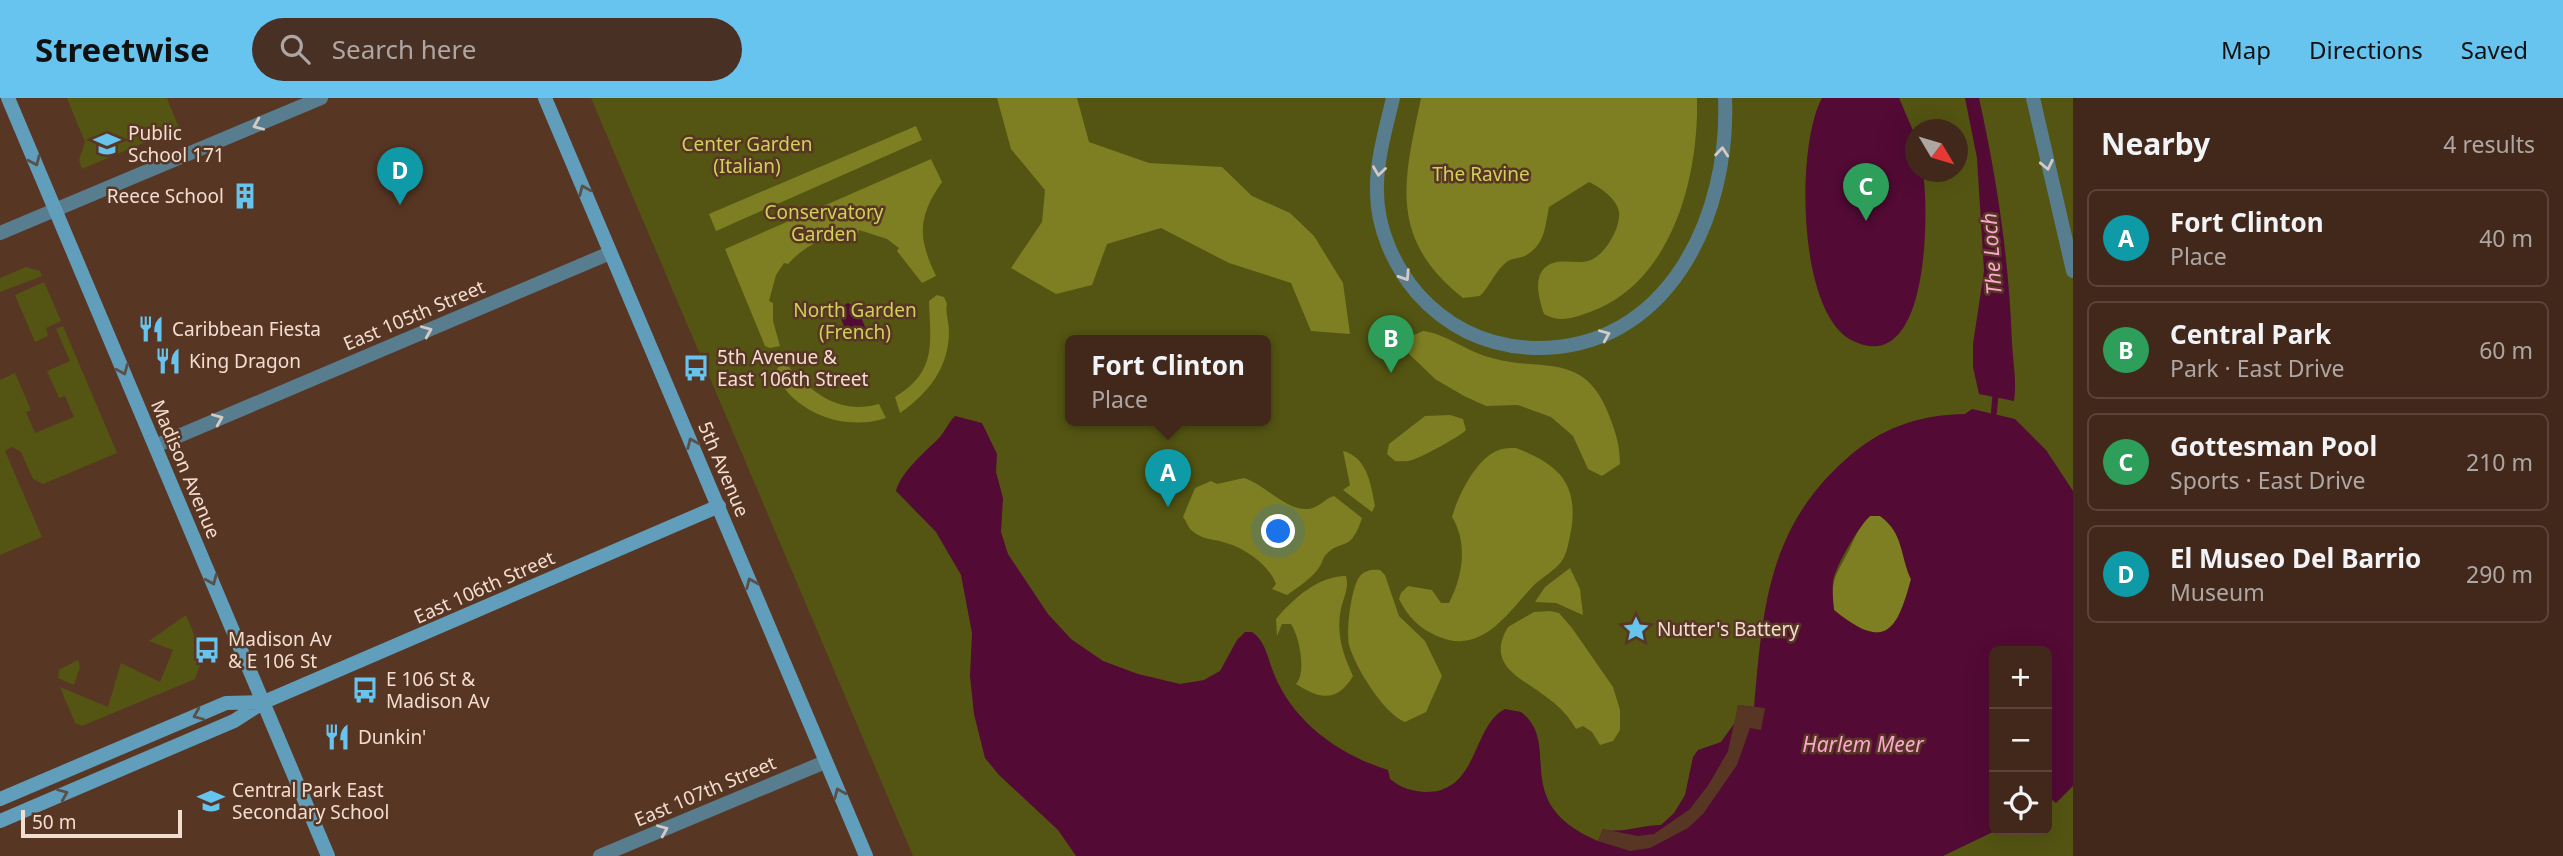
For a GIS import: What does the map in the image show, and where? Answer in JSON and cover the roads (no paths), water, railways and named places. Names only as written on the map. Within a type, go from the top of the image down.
[{"type":"main road","name":"Madison Avenue","points":[[8,98],[328,856]]},
{"type":"main road","name":"5th Avenue","points":[[545,98],[866,856]]},
{"type":"main road","name":"East 106th Street","points":[[0,821],[234,721],[264,702],[719,506]]},
{"type":"main road","name":"East 106th Street","points":[[0,799],[226,703],[264,702]]},
{"type":"street","points":[[0,233],[321,98]]},
{"type":"street","points":[[1394,98],[1377,193],[1382,226],[1400,269],[1430,306],[1470,335],[1502,344],[1542,348],[1580,344],[1619,328],[1651,305],[1680,272],[1700,232],[1717,187],[1725,98]]},
{"type":"street","points":[[2033,98],[2073,271]]},
{"type":"street","name":"East 105th Street","points":[[155,446],[611,253]]},
{"type":"street","name":"East 107th Street","points":[[600,856],[825,762]]},
{"type":"water","points":[[1822,98],[1899,98],[1908,119],[1905,119],[1905,182],[1924,182],[1924,253],[1919,286],[1910,315],[1896,337],[1877,346],[1851,340],[1833,323],[1820,297],[1811,263],[1806,226],[1808,152]]},
{"type":"water","points":[[1965,98],[1979,98],[1997,189],[2008,281],[2014,401],[1979,394],[1973,367],[1973,344],[1984,271],[1977,158]]},
{"type":"water","points":[[848,303],[858,309],[865,327],[860,339],[847,334],[840,316],[841,307]]},
{"type":"water","name":"Harlem Meer","points":[[1972,409],[2015,419],[2046,450],[2073,491],[2073,786],[2056,803],[2052,800],[2052,646],[1989,646],[1989,834],[1943,856],[1076,856],[1058,830],[999,775],[985,758],[974,714],[970,676],[972,633],[961,575],[936,532],[896,491],[908,470],[955,416],[982,423],[997,454],[996,472],[1003,498],[1001,532],[1008,554],[1048,614],[1071,639],[1103,661],[1138,674],[1180,684],[1204,680],[1220,671],[1237,640],[1245,632],[1252,632],[1264,646],[1283,692],[1306,722],[1320,735],[1353,756],[1388,770],[1390,779],[1398,785],[1420,792],[1443,789],[1456,782],[1494,717],[1505,709],[1521,712],[1533,725],[1538,741],[1545,792],[1554,809],[1570,826],[1598,841],[1603,829],[1661,825],[1674,813],[1685,795],[1693,757],[1698,750],[1721,742],[1736,721],[1738,705],[1754,707],[1761,637],[1774,573],[1784,543],[1799,514],[1819,487],[1845,460],[1872,439],[1900,425],[1965,414]],"holes":[[[1870,516],[1880,516],[1897,537],[1911,579],[1906,598],[1894,623],[1886,630],[1877,632],[1851,623],[1834,610],[1833,581],[1839,565],[1865,521]]]},
{"type":"waterway","name":"The Loch","points":[[1994,412],[1996,389]]},
{"type":"place","name":"Public School 171","points":[[107,144]]},
{"type":"place","name":"Reece School","points":[[245,196]]},
{"type":"place","name":"El Museo Del Barrio","points":[[400,205]]},
{"type":"place","name":"Gottesman Pool","points":[[1866,221]]},
{"type":"place","name":"Caribbean Fiesta","points":[[151,329]]},
{"type":"place","name":"King Dragon","points":[[168,361]]},
{"type":"place","name":"5th Avenue & East 106th Street","points":[[696,368]]},
{"type":"place","name":"Central Park","points":[[1391,373]]},
{"type":"place","name":"Fort Clinton","points":[[1168,507]]},
{"type":"place","name":"Nutter's Battery","points":[[1636,629]]},
{"type":"place","name":"Madison Av & E 106 St","points":[[207,650]]},
{"type":"place","name":"E 106 St & Madison Av","points":[[365,690]]},
{"type":"place","name":"Dunkin'","points":[[337,737]]},
{"type":"place","name":"Central Park East Secondary School","points":[[211,801]]},
{"type":"park label","name":"Center Garden (Italian)","points":[[747,155]]},
{"type":"park label","name":"The Ravine","points":[[1481,174]]},
{"type":"park label","name":"Conservatory Garden","points":[[824,223]]},
{"type":"park label","name":"North Garden (French)","points":[[855,321]]}]
